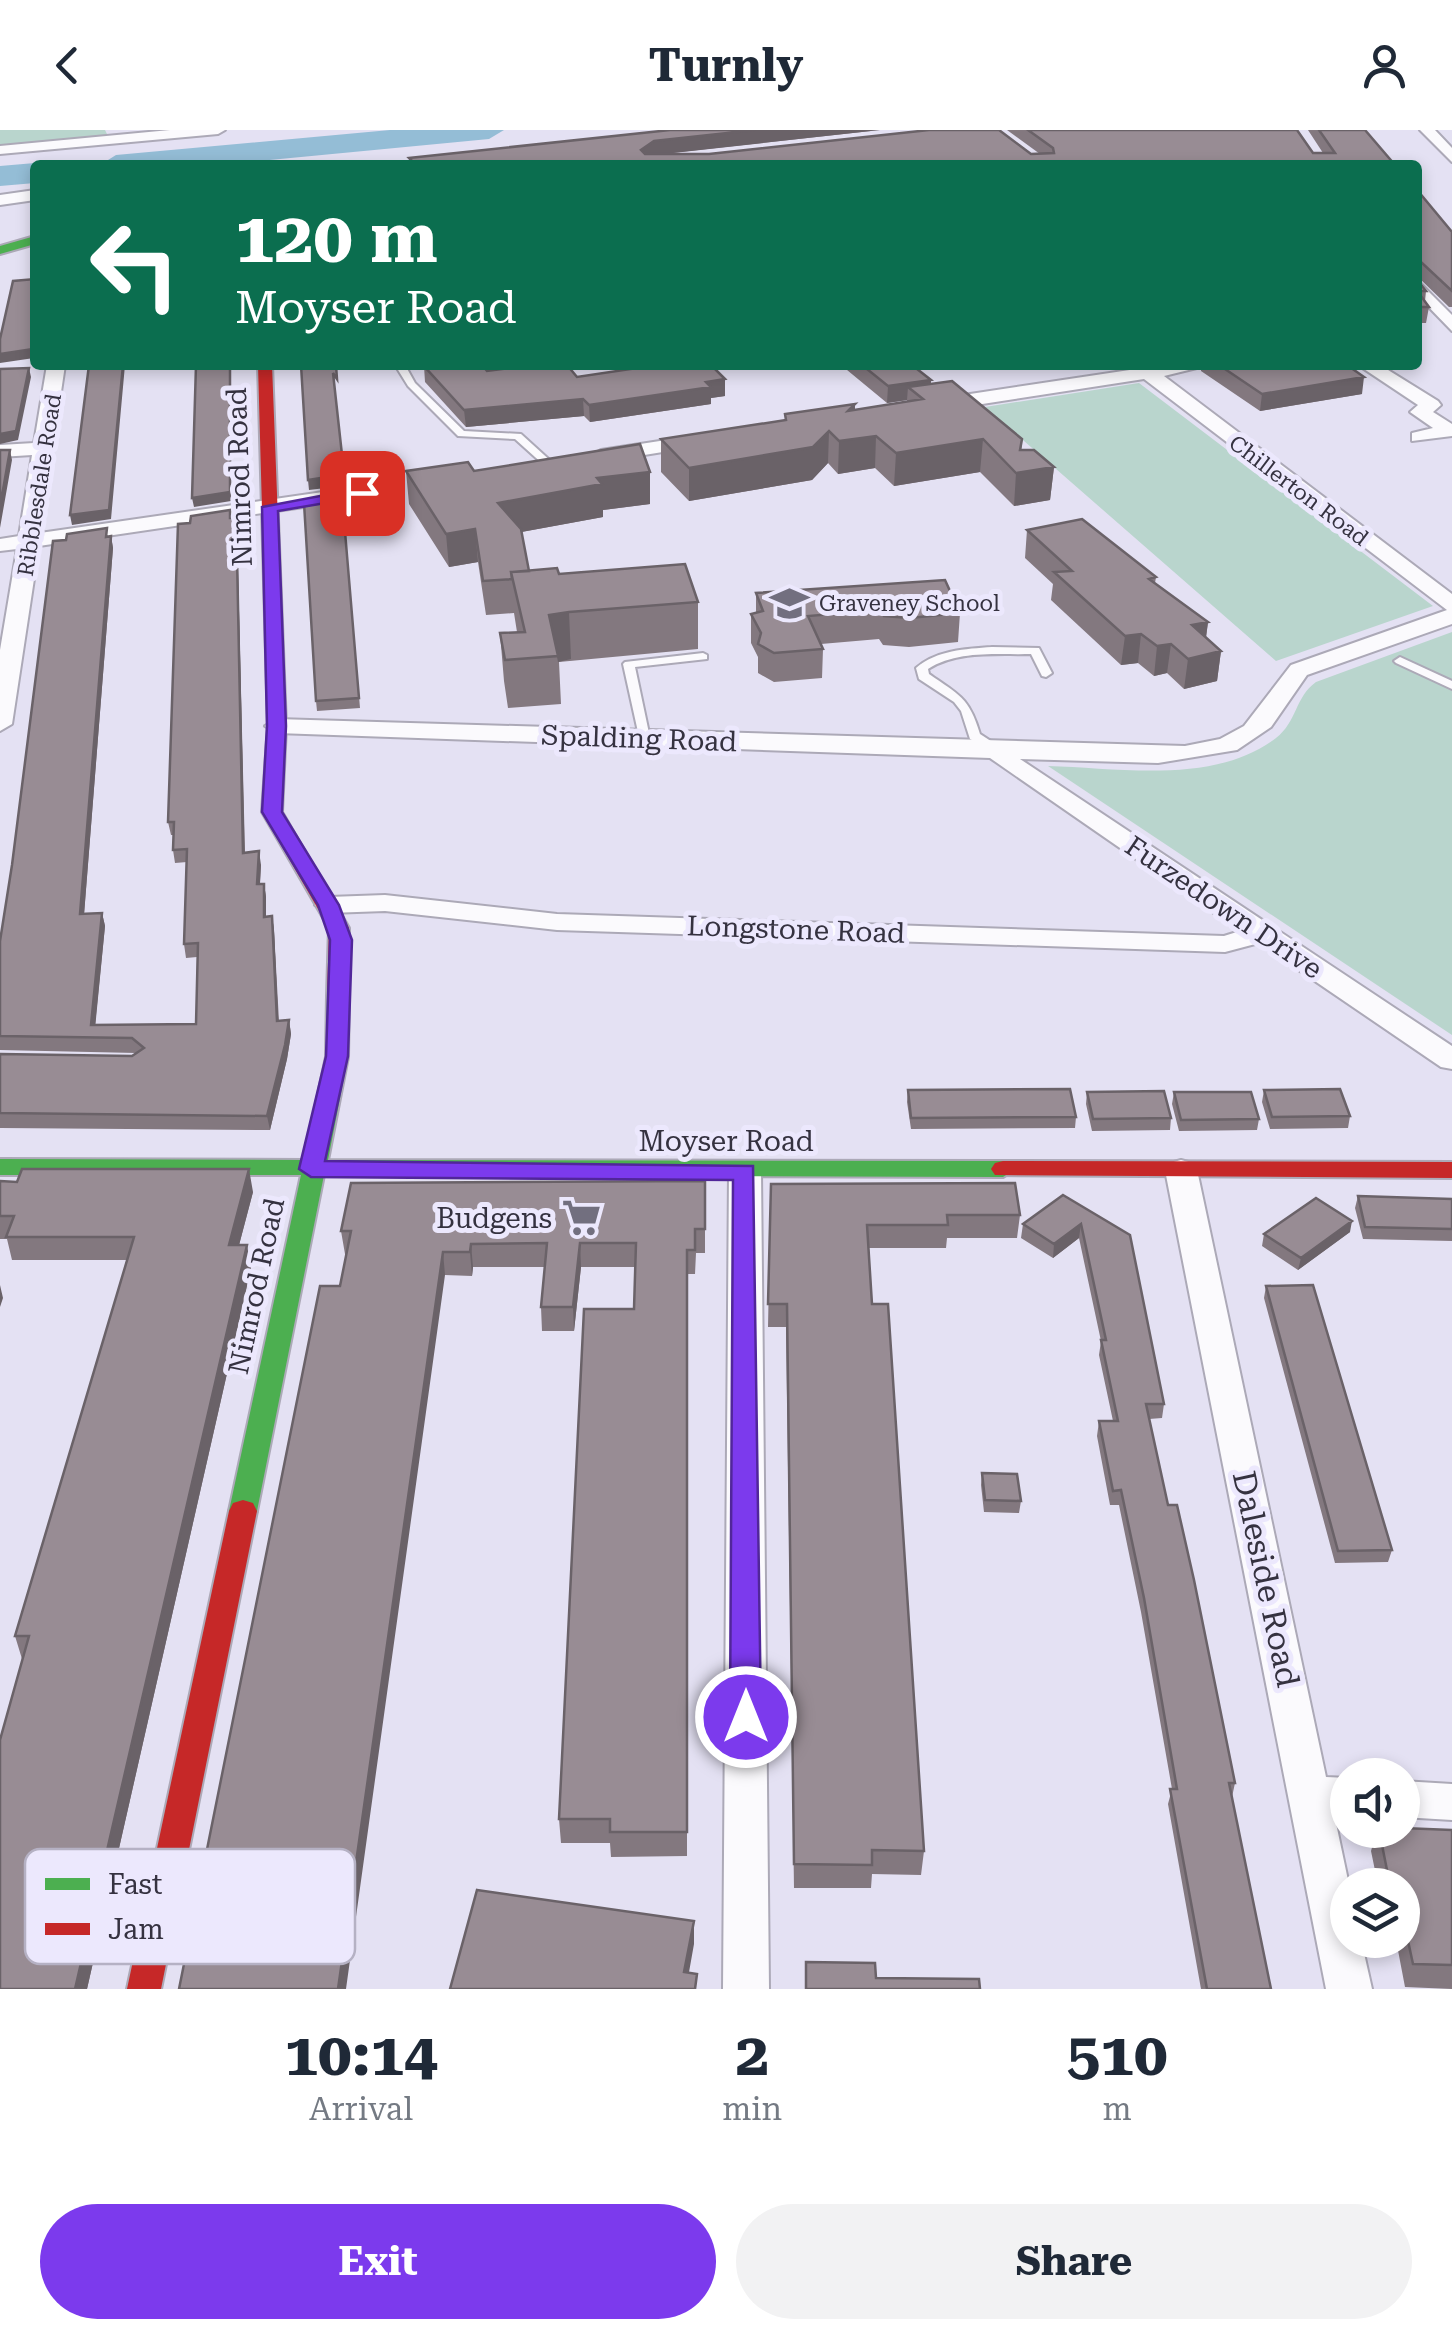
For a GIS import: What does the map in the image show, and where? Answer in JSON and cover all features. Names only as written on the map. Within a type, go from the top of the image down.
[{"type":"street","points":[[0,150],[124,134],[218,130]]},
{"type":"street","points":[[1427,130],[1452,156]]},
{"type":"street","points":[[0,200],[30,197]]},
{"type":"street","points":[[0,250],[30,241]]},
{"type":"street","points":[[1422,292],[1446,327]]},
{"type":"street","name":"Ribblesdale Road","points":[[0,724],[45,448],[50,370]]},
{"type":"street","name":"Nimrod Road","points":[[173,1849],[337,1056],[341,940],[328,905],[272,812],[276,726],[265,370]]},
{"type":"street","points":[[921,408],[1168,370]]},
{"type":"street","points":[[1376,370],[1432,405],[1420,412],[1450,431],[1419,436]]},
{"type":"street","name":"Chillerton Road","points":[[1148,373],[1452,605]]},
{"type":"street","points":[[515,469],[720,438]]},
{"type":"street","points":[[0,451],[45,448]]},
{"type":"street","points":[[0,545],[402,487]]},
{"type":"street","name":"Spalding Road","points":[[276,726],[1158,756],[1212,748],[1261,724],[1284,681],[1299,670],[1452,616]]},
{"type":"street","name":"Furzedown Drive","points":[[1001,752],[1004,759],[1027,776],[1452,1060]]},
{"type":"street","name":"Longstone Road","points":[[328,905],[385,903],[557,922],[1225,944],[1263,933]]},
{"type":"street","name":"Moyser Road","points":[[0,1167],[745,1172],[1452,1170]]},
{"type":"street","name":"Daleside Road","points":[[1182,1170],[1329,1796],[1350,1989]]},
{"type":"street","points":[[745,1172],[746,1989]]},
{"type":"street","points":[[1420,1800],[1452,1802]]},
{"type":"street","name":"Nimrod Road","points":[[144,1989],[149,1964]]},
{"type":"lane","points":[[403,370],[411,384],[461,434],[518,436],[568,461]]},
{"type":"lane","points":[[1001,752],[974,736],[958,698],[923,676],[922,668],[931,660],[953,656],[1035,650],[1046,672]]},
{"type":"lane","points":[[644,738],[629,664],[703,657]]},
{"type":"lane","points":[[1400,661],[1452,685]]},
{"type":"green space","points":[[0,130],[105,130],[108,136],[0,147]]},
{"type":"green space","points":[[1139,383],[1433,606],[1276,661],[985,407]]},
{"type":"green space","points":[[1452,632],[1452,1035],[1048,766],[1166,770],[1224,762],[1251,753],[1283,732],[1316,682]]},
{"type":"building","points":[[670,130],[755,130],[654,141],[641,150],[645,154],[709,154],[929,130],[999,130],[1031,154],[1054,153],[1053,148],[1028,130],[1297,130],[1313,153],[1335,153],[1319,130],[1365,130],[1391,160],[411,160]]},
{"type":"building","points":[[1422,196],[1452,232],[1452,291],[1422,263]]},
{"type":"building","points":[[30,279],[30,349],[0,354],[0,339],[13,281]]},
{"type":"building","points":[[29,368],[16,431],[0,434],[0,369]]},
{"type":"building","points":[[88,370],[123,370],[109,510],[70,515]]},
{"type":"building","points":[[196,370],[230,370],[230,492],[192,498]]},
{"type":"building","points":[[301,370],[336,370],[337,379],[333,373],[344,473],[308,480]]},
{"type":"building","points":[[428,370],[571,370],[577,377],[624,370],[716,370],[725,379],[706,382],[711,387],[589,405],[583,399],[464,410]]},
{"type":"building","points":[[868,370],[918,370],[931,380],[888,386]]},
{"type":"building","points":[[1226,370],[1354,370],[1364,377],[1262,394]]},
{"type":"building","points":[[952,381],[1022,439],[1020,450],[1034,450],[1054,467],[1016,473],[983,439],[896,453],[876,436],[839,441],[829,431],[813,447],[689,468],[661,439],[786,420],[785,414],[855,404],[848,411],[923,399],[908,387]]},
{"type":"building","points":[[640,444],[650,472],[597,478],[602,484],[498,503],[521,529],[529,571],[511,572],[512,579],[483,581],[475,529],[446,534],[406,471],[468,462],[474,471]]},
{"type":"building","points":[[0,450],[10,450],[0,507]]},
{"type":"building","points":[[342,496],[359,698],[316,701],[304,503]]},
{"type":"building","points":[[230,510],[230,518],[235,518],[237,557],[243,853],[259,851],[257,884],[264,884],[264,917],[272,916],[277,1021],[289,1020],[267,1116],[0,1113],[0,1054],[132,1056],[144,1048],[132,1038],[0,1036],[0,941],[53,541],[66,540],[67,534],[107,528],[106,537],[111,536],[80,914],[102,913],[91,1025],[196,1024],[198,943],[184,944],[187,849],[173,850],[174,822],[168,822],[178,524],[190,523],[191,516]]},
{"type":"building","points":[[1082,519],[1156,577],[1149,579],[1208,622],[1192,625],[1221,651],[1188,659],[1171,644],[1157,646],[1141,634],[1125,636],[1054,572],[1072,571],[1027,530]]},
{"type":"building","points":[[685,564],[698,602],[549,615],[558,656],[505,660],[500,633],[525,632],[511,572],[557,568],[559,574]]},
{"type":"building","points":[[945,580],[960,613],[910,618],[884,616],[880,610],[808,616],[823,649],[774,653],[758,644],[761,633],[751,614],[763,611],[756,593]]},
{"type":"building","points":[[1070,1089],[1076,1117],[911,1118],[908,1090]]},
{"type":"building","points":[[1340,1089],[1350,1116],[1272,1117],[1264,1090]]},
{"type":"building","points":[[1164,1091],[1171,1118],[1093,1119],[1087,1092]]},
{"type":"building","points":[[1174,1092],[1251,1092],[1259,1119],[1181,1120]]},
{"type":"building","points":[[22,1169],[249,1169],[229,1245],[247,1245],[107,1849],[25,1849],[25,1964],[81,1964],[75,1989],[0,1989],[0,1740],[29,1636],[15,1636],[134,1237],[6,1237],[14,1216],[0,1216],[0,1181],[17,1182]]},
{"type":"building","points":[[705,1181],[705,1229],[695,1229],[695,1250],[687,1250],[687,1832],[610,1832],[610,1819],[559,1819],[584,1309],[634,1309],[636,1243],[580,1243],[573,1307],[541,1307],[547,1243],[471,1244],[470,1252],[443,1252],[355,1870],[355,1849],[207,1849],[320,1286],[340,1286],[351,1231],[341,1231],[351,1183]]},
{"type":"building","points":[[1015,1183],[1020,1215],[947,1215],[948,1225],[867,1225],[872,1304],[888,1304],[924,1851],[872,1850],[872,1865],[794,1864],[787,1304],[768,1304],[771,1184]]},
{"type":"building","points":[[1063,1195],[1130,1235],[1164,1404],[1146,1404],[1168,1505],[1177,1505],[1194,1580],[1235,1783],[1229,1783],[1271,1989],[1207,1989],[1170,1789],[1177,1789],[1144,1598],[1121,1490],[1113,1491],[1099,1421],[1118,1421],[1101,1340],[1106,1340],[1081,1224],[1054,1244],[1023,1224]]},
{"type":"building","points":[[1358,1196],[1452,1199],[1452,1229],[1365,1227]]},
{"type":"building","points":[[1316,1198],[1352,1221],[1301,1258],[1264,1234]]},
{"type":"building","points":[[1313,1285],[1392,1550],[1338,1551],[1266,1286]]},
{"type":"building","points":[[982,1473],[1017,1474],[1021,1501],[985,1500]]},
{"type":"building","points":[[1420,1829],[1452,1830],[1452,1965],[1413,1964],[1412,1958],[1420,1958],[1420,1868],[1387,1868],[1383,1848],[1420,1848]]},
{"type":"building","points":[[477,1890],[694,1921],[684,1972],[697,1974],[695,1989],[450,1989]]},
{"type":"building","points":[[806,1962],[875,1963],[876,1978],[979,1979],[980,1989],[806,1989]]},
{"type":"building","points":[[184,1964],[342,1964],[338,1989],[179,1989]]},
{"type":"waterway","points":[[169,160],[489,130]]},
{"type":"waterway","points":[[0,176],[30,173]]},
{"type":"traffic: fast","points":[[0,250],[30,241]]},
{"type":"traffic: fast","points":[[243,1511],[337,1057],[338,996]]},
{"type":"traffic: fast","points":[[0,1167],[1003,1169]]},
{"type":"traffic: jam","points":[[265,370],[277,726],[272,812],[339,928],[338,996]]},
{"type":"traffic: jam","points":[[1003,1169],[1452,1170]]},
{"type":"traffic: jam","points":[[173,1849],[243,1511]]},
{"type":"traffic: jam","points":[[144,1989],[149,1964]]},
{"type":"place","name":"Graveney School","points":[[789,603]]},
{"type":"place","name":"Budgens","points":[[582,1218]]},
{"type":"route","points":[[362,493],[270,507],[276,726],[272,812],[294,856],[335,917],[341,940],[337,1056],[311,1169],[745,1172],[746,1717]]}]
